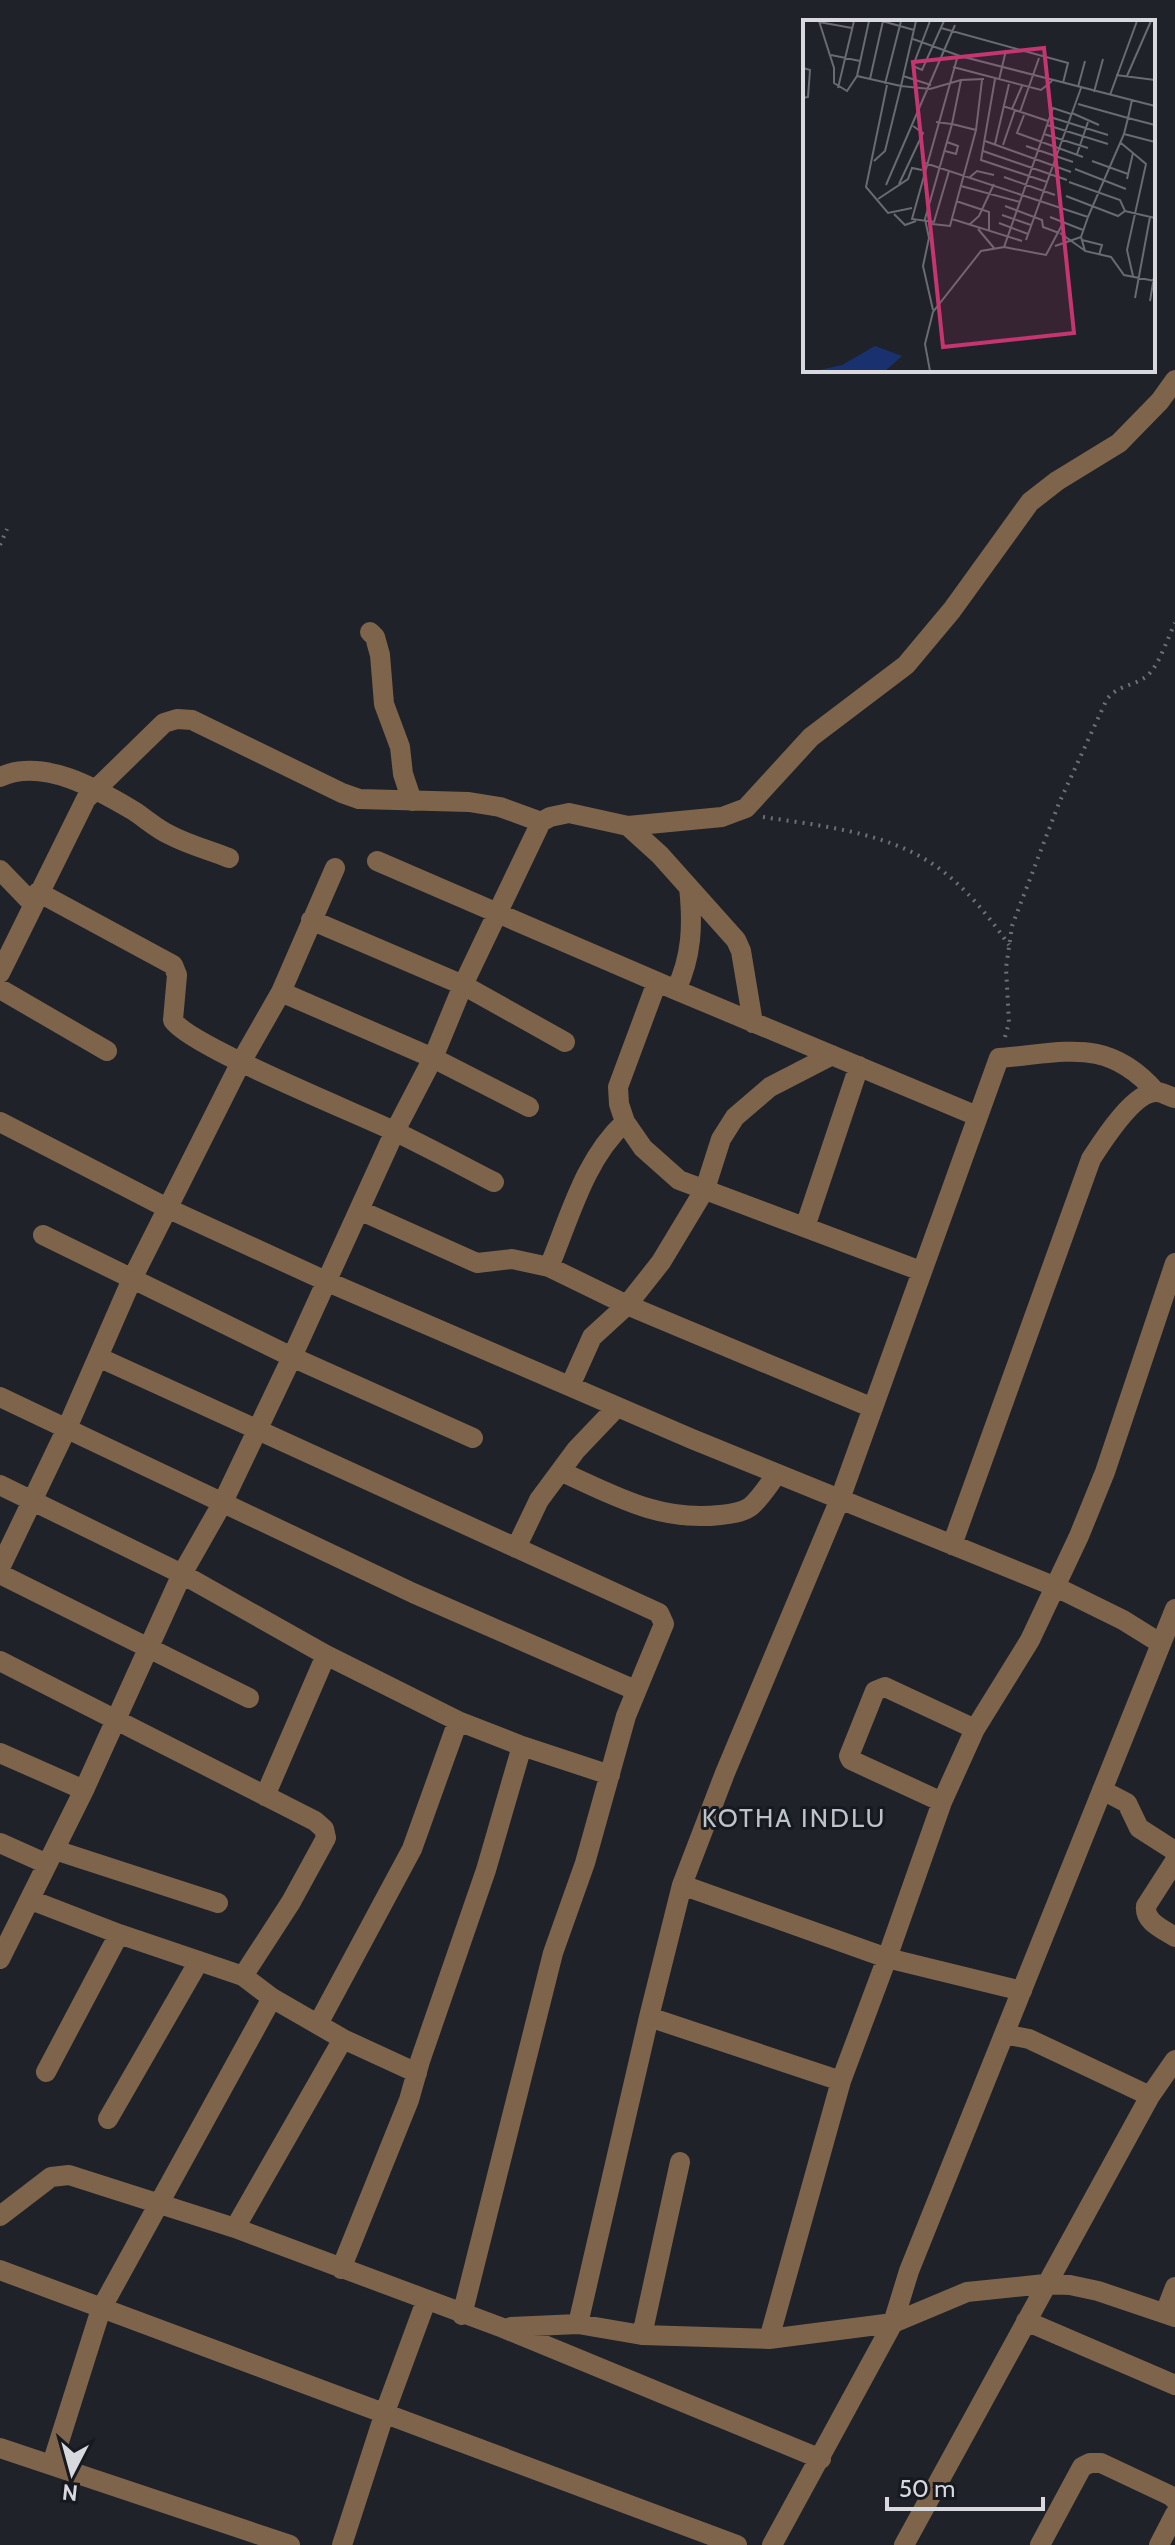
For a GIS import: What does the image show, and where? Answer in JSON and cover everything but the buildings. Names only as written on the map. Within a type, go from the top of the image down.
[{"type":"street","points":[[0,1959],[6,1931],[31,1900],[182,1574],[223,1502],[328,1282],[395,1131],[433,1058],[463,985],[541,822],[569,813],[628,826],[722,817],[746,808],[811,737],[906,665],[952,610],[1030,502],[1057,481],[1119,443],[1160,401],[1175,380]]},
{"type":"street","points":[[370,632],[378,646],[384,704],[400,747],[403,774],[412,801]]},
{"type":"street","points":[[0,973],[86,799],[164,723],[177,719],[192,720],[359,799],[485,805],[500,807],[541,822]]},
{"type":"street","points":[[0,777],[10,772],[27,771],[65,776],[133,810],[171,836],[229,858]]},
{"type":"street","points":[[628,826],[660,855],[736,940],[741,951],[753,1023]]},
{"type":"street","points":[[377,861],[977,1116]]},
{"type":"street","points":[[249,1698],[0,1571],[132,1279],[241,1062],[281,992],[335,868]]},
{"type":"street","points":[[0,870],[35,898],[173,965],[177,975],[175,1024],[241,1062],[395,1131],[494,1182]]},
{"type":"street","points":[[689,887],[693,921],[685,971],[667,986],[618,1087],[625,1122],[643,1148],[679,1180],[921,1271]]},
{"type":"street","points":[[311,920],[463,985],[565,1042]]},
{"type":"street","points":[[0,989],[107,1051]]},
{"type":"street","points":[[281,992],[433,1058],[529,1107]]},
{"type":"street","points":[[578,2324],[682,1885],[725,1773],[840,1499],[999,1058],[1098,1053],[1121,1061],[1166,1095]]},
{"type":"street","points":[[570,1386],[592,1337],[627,1305],[661,1262],[705,1189],[721,1139],[735,1117],[770,1087],[832,1055]]},
{"type":"street","points":[[805,1227],[859,1066]]},
{"type":"street","points":[[952,1545],[1091,1159],[1131,1106],[1147,1095],[1166,1095]]},
{"type":"street","points":[[0,1122],[169,1209],[328,1282],[617,1407],[1056,1587],[1123,1620],[1160,1643]]},
{"type":"street","points":[[549,1267],[591,1166],[609,1137],[625,1122]]},
{"type":"street","points":[[359,1210],[477,1263],[512,1259],[549,1267],[627,1305],[873,1408]]},
{"type":"street","points":[[43,1235],[292,1357],[473,1438]]},
{"type":"street","points":[[769,2339],[841,2081],[942,1802],[975,1729],[1005,1683],[1056,1587],[1105,1472],[1175,1263]]},
{"type":"street","points":[[98,1357],[659,1613],[664,1624],[635,1690],[585,1863],[550,1964],[462,2315]]},
{"type":"street","points":[[0,1397],[413,1593],[635,1690]]},
{"type":"street","points":[[516,1548],[539,1500],[576,1450],[617,1407]]},
{"type":"street","points":[[562,1472],[640,1507],[677,1516],[703,1517],[735,1514],[750,1507],[777,1474]]},
{"type":"street","points":[[0,1485],[182,1574],[326,1655],[458,1721],[610,1775]]},
{"type":"street","points":[[772,2545],[893,2323],[909,2271],[1175,1609]]},
{"type":"street","points":[[265,1796],[326,1655]]},
{"type":"street","points":[[0,1661],[315,1821],[324,1829],[326,1838],[291,1902],[243,1976]]},
{"type":"street","points":[[942,1802],[851,1760],[849,1756],[875,1691],[885,1687],[975,1729]]},
{"type":"street","points":[[318,2024],[412,1849],[458,1721]]},
{"type":"street","points":[[341,2269],[409,2100],[486,1870],[522,1746]]},
{"type":"street","points":[[0,1753],[84,1790]]},
{"type":"street","points":[[1102,1790],[1127,1803],[1139,1828],[1175,1851]]},
{"type":"street","points":[[0,1843],[218,1903]]},
{"type":"street","points":[[1175,1861],[1146,1906],[1145,1913],[1147,1918],[1175,1937]]},
{"type":"street","points":[[682,1885],[887,1958],[1022,1991]]},
{"type":"street","points":[[31,1900],[243,1976],[272,1998],[343,2039],[417,2073]]},
{"type":"street","points":[[46,2072],[119,1934]]},
{"type":"street","points":[[108,2119],[199,1961]]},
{"type":"street","points":[[52,2464],[101,2309],[272,1998]]},
{"type":"street","points":[[649,2017],[841,2081]]},
{"type":"street","points":[[1004,2034],[1029,2039],[1150,2096]]},
{"type":"street","points":[[235,2228],[343,2039]]},
{"type":"street","points":[[904,2545],[1150,2096],[1175,2060]]},
{"type":"street","points":[[642,2335],[680,2162]]},
{"type":"street","points":[[0,2216],[51,2177],[60,2174],[235,2228],[503,2328],[821,2459]]},
{"type":"street","points":[[0,2270],[737,2545]]},
{"type":"street","points":[[503,2328],[578,2324],[642,2335],[769,2339],[893,2323],[967,2292],[1045,2284],[1098,2291],[1170,2315],[1175,2287]]},
{"type":"street","points":[[342,2545],[385,2412],[426,2301]]},
{"type":"street","points":[[1026,2321],[1175,2385]]},
{"type":"street","points":[[0,2448],[290,2545]]},
{"type":"street","points":[[1040,2545],[1082,2467],[1090,2463],[1101,2463],[1175,2500]]},
{"type":"street","points":[[1159,2545],[1175,2514]]},
{"type":"path","points":[[0,545],[7,529]]},
{"type":"path","points":[[999,1058],[1009,1023],[1006,968],[1012,926],[1059,803],[1107,699],[1117,689],[1140,680],[1152,669],[1175,623]]},
{"type":"path","points":[[738,813],[828,827],[909,850],[927,860],[969,894],[1009,945]]},
{"type":"district","name":"KOTHA INDLU","points":[[794,1818]]}]
